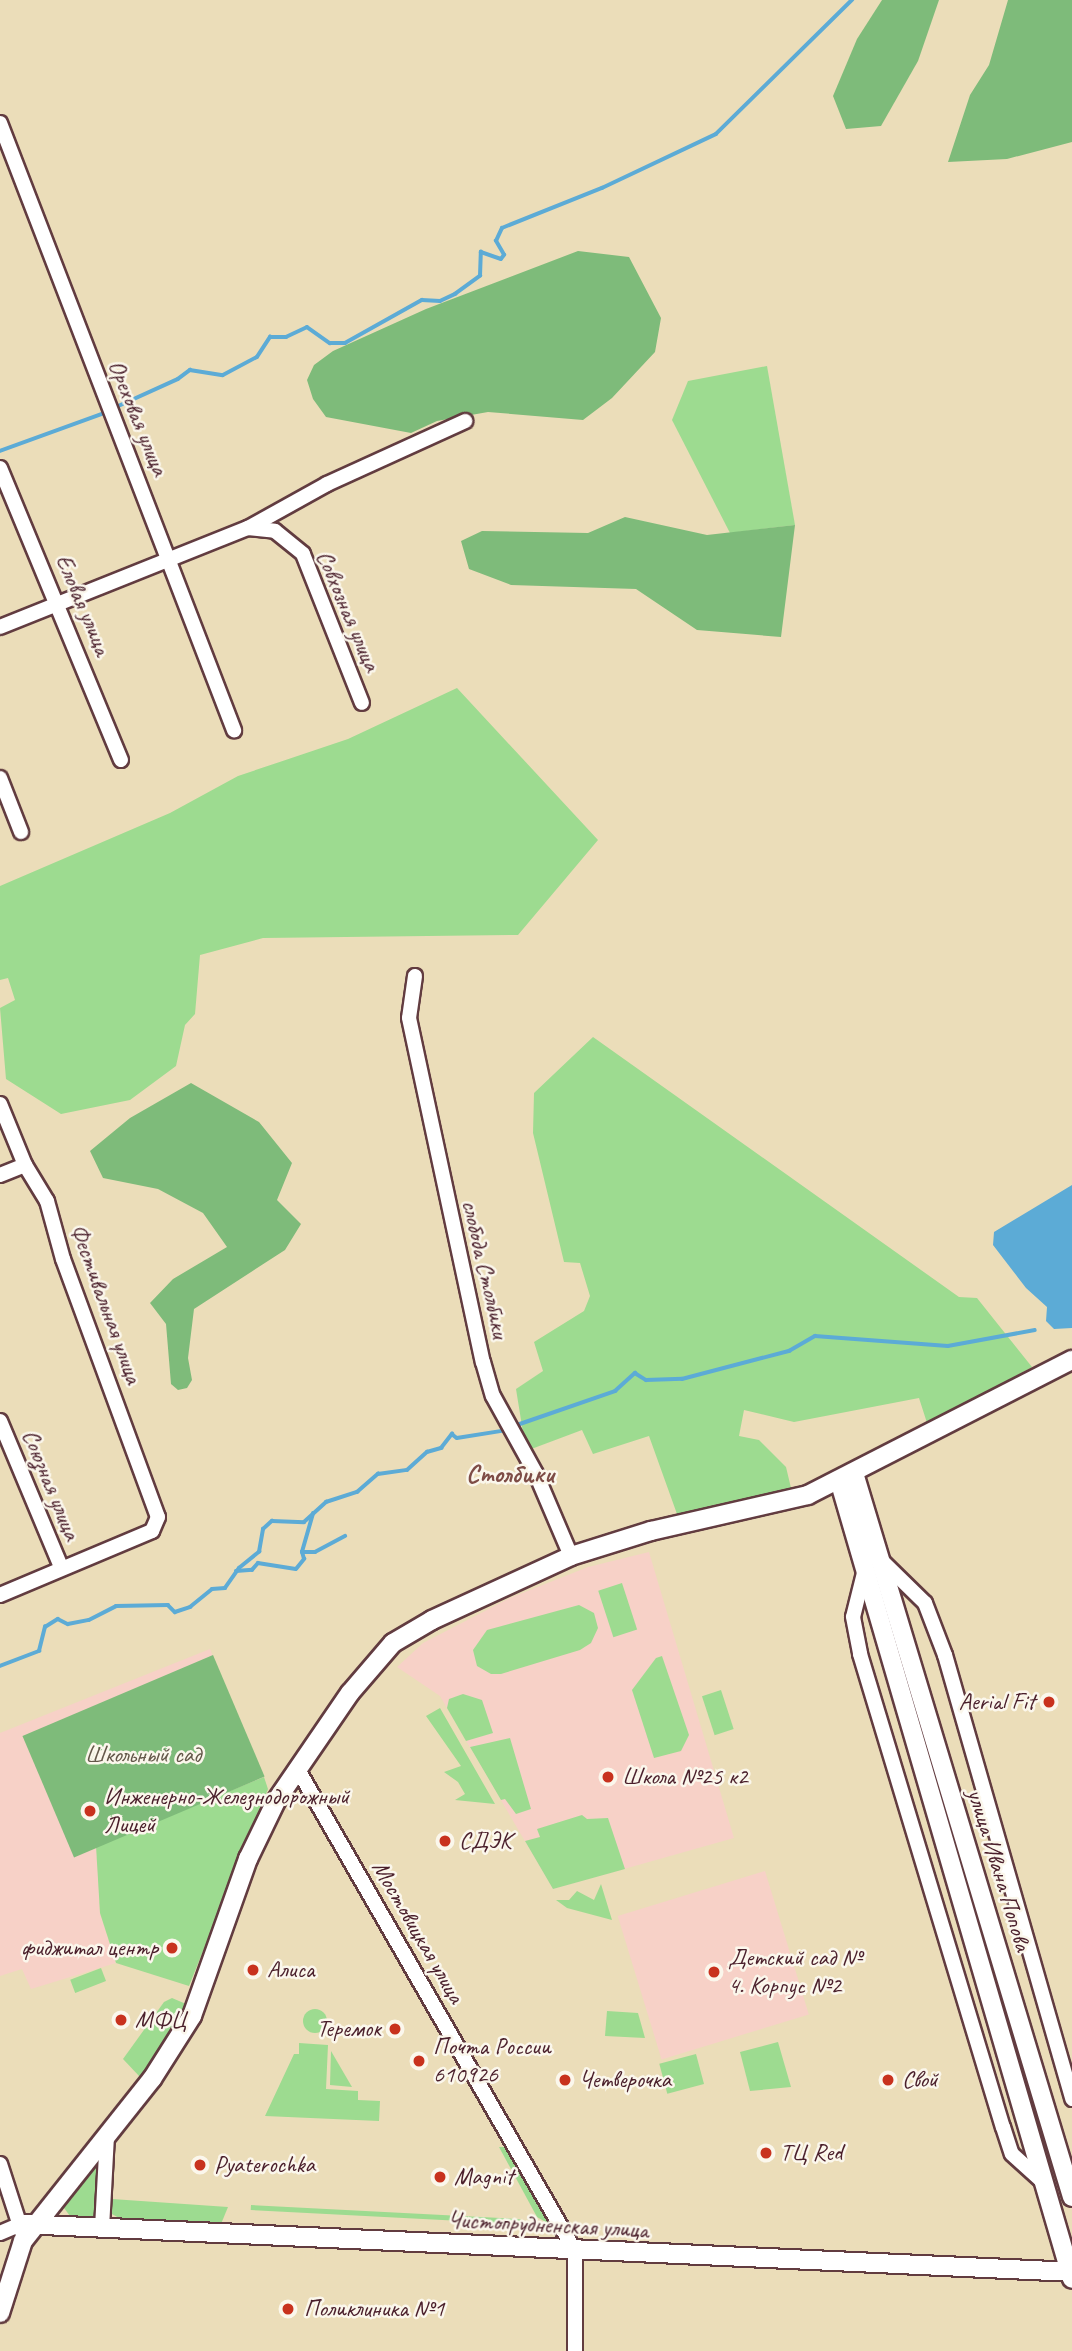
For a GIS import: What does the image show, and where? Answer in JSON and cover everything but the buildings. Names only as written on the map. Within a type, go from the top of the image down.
[{"type":"main road","points":[[0,2313],[27,2230],[107,2136],[192,2016],[253,1849],[297,1768],[350,1693],[405,1634],[571,1556],[647,1532],[791,1500],[847,1476],[1072,1360]]},
{"type":"main road","name":"улица Ивана Попова","points":[[847,1476],[1071,2275]]},
{"type":"main road","name":"улица Ивана Попова","points":[[873,1564],[1072,2195]]},
{"type":"main road","name":"Чистопрудненская улица","points":[[27,2230],[102,2228],[1071,2275]]},
{"type":"street","name":"Ореховая улица","points":[[0,123],[234,730]]},
{"type":"street","points":[[0,628],[58,602],[170,561],[248,528],[327,484],[465,421]]},
{"type":"street","name":"Еловая улица","points":[[0,468],[58,602],[121,760]]},
{"type":"street","name":"Совхозная улица","points":[[248,528],[275,531],[303,554],[362,703]]},
{"type":"street","points":[[0,778],[21,832]]},
{"type":"street","name":"слобода Столбики","points":[[415,976],[410,1018],[483,1362],[493,1396],[536,1474],[571,1556]]},
{"type":"street","name":"Фестивальная улица","points":[[0,1104],[25,1166],[47,1201],[63,1259],[157,1507],[158,1524],[141,1536],[61,1567]]},
{"type":"street","points":[[0,1175],[25,1166]]},
{"type":"street","name":"Союзная улица","points":[[0,1420],[61,1567]]},
{"type":"street","points":[[873,1564],[853,1618],[860,1654],[1003,2127],[1013,2154],[1044,2183]]},
{"type":"street","name":"улица Ивана Попова","points":[[873,1564],[925,1603],[945,1655],[1072,2099]]},
{"type":"street","points":[[0,1595],[61,1567]]},
{"type":"street","name":"Мостовицкая улица","points":[[297,1768],[575,2251],[575,2351]]},
{"type":"street","points":[[102,2228],[107,2136]]},
{"type":"street","points":[[0,2164],[27,2230],[0,2233]]},
{"type":"shaded area","points":[[649,1552],[734,1838],[553,1889],[440,1696],[397,1667],[423,1643],[510,1598],[588,1567]]},
{"type":"shaded area","name":"Инженерно-Железнодорожный Лицей","points":[[210,1649],[264,1777],[97,1846],[100,1913],[116,1963],[31,1989],[22,1969],[0,1976],[0,1733]]},
{"type":"shaded area","name":"Детский сад № 4. Корпус №2","points":[[765,1871],[809,2014],[662,2059],[618,1916]]},
{"type":"green space","points":[[882,0],[939,0],[918,61],[881,126],[846,129],[833,96],[857,39]]},
{"type":"green space","points":[[1008,0],[1072,0],[1072,142],[1007,159],[948,162],[970,95],[989,65]]},
{"type":"green space","points":[[578,251],[629,257],[661,318],[655,352],[612,398],[583,420],[488,412],[437,421],[411,433],[326,417],[313,399],[307,380],[314,365],[333,351],[426,309]]},
{"type":"green space","points":[[767,366],[795,525],[730,533],[672,420],[688,381]]},
{"type":"green space","points":[[625,517],[707,535],[795,525],[781,637],[697,630],[636,589],[511,585],[469,569],[461,541],[482,531],[588,533]]},
{"type":"green space","points":[[457,688],[598,840],[518,935],[263,938],[200,955],[195,1014],[185,1025],[176,1066],[130,1100],[61,1114],[6,1079],[0,1008],[15,1000],[8,978],[0,980],[0,886],[170,813],[238,776],[348,739]]},
{"type":"green space","points":[[593,1037],[959,1297],[977,1298],[1032,1367],[928,1426],[919,1398],[794,1422],[744,1410],[739,1436],[759,1440],[786,1467],[791,1488],[677,1514],[649,1436],[593,1454],[582,1430],[526,1451],[516,1389],[543,1371],[534,1342],[584,1311],[590,1296],[580,1263],[564,1262],[533,1133],[534,1093]]},
{"type":"green space","points":[[191,1083],[259,1122],[292,1163],[277,1200],[301,1224],[285,1250],[194,1309],[188,1358],[192,1380],[187,1388],[178,1390],[171,1384],[166,1324],[150,1303],[173,1279],[227,1247],[203,1213],[158,1189],[103,1178],[90,1151],[130,1118]]},
{"type":"green space","points":[[622,1583],[637,1630],[613,1637],[598,1591]]},
{"type":"green space","points":[[579,1605],[594,1613],[598,1628],[591,1643],[580,1650],[501,1674],[491,1674],[477,1666],[473,1650],[487,1630]]},
{"type":"green space","name":"Школьный сад","points":[[213,1655],[265,1777],[74,1857],[22,1736]]},
{"type":"green space","points":[[662,1656],[689,1735],[681,1751],[654,1758],[632,1690],[656,1658]]},
{"type":"green space","points":[[721,1690],[734,1729],[715,1735],[702,1696]]},
{"type":"green space","points":[[463,1694],[482,1700],[493,1733],[466,1741],[447,1708],[449,1699]]},
{"type":"green space","points":[[440,1708],[495,1804],[455,1800],[465,1794],[458,1782],[444,1772],[461,1766],[426,1716]]},
{"type":"green space","points":[[510,1738],[531,1809],[516,1814],[505,1799],[501,1800],[470,1747]]},
{"type":"green space","points":[[264,1777],[268,1789],[189,1986],[116,1963],[100,1913],[96,1846]]},
{"type":"green space","points":[[582,1815],[587,1819],[608,1818],[625,1869],[553,1889],[525,1841],[540,1837],[537,1829]]},
{"type":"green space","points":[[601,1884],[612,1920],[567,1908],[556,1900],[569,1900],[577,1891],[594,1900]]},
{"type":"green space","points":[[101,1968],[106,1981],[75,1993],[70,1980]]},
{"type":"green space","points":[[172,1998],[186,2004],[186,2011],[140,2077],[123,2059],[164,2002]]},
{"type":"green space","points":[[315,2009],[326,2016],[327,2021],[320,2032],[315,2033],[304,2026],[303,2021],[310,2010]]},
{"type":"green space","points":[[607,2011],[638,2013],[645,2038],[605,2036]]},
{"type":"green space","points":[[778,2042],[791,2087],[750,2091],[740,2052]]},
{"type":"green space","points":[[299,2043],[328,2045],[326,2089],[358,2091],[358,2100],[380,2101],[379,2121],[265,2116],[294,2054],[299,2054]]},
{"type":"green space","points":[[331,2051],[352,2087],[330,2085]]},
{"type":"green space","points":[[696,2054],[704,2084],[667,2094],[659,2064]]},
{"type":"green space","points":[[499,2147],[506,2147],[549,2224],[537,2217]]},
{"type":"green space","points":[[99,2163],[97,2213],[93,2217],[70,2216],[64,2208]]},
{"type":"green space","points":[[112,2199],[228,2207],[221,2224],[121,2219],[110,2213]]},
{"type":"green space","points":[[251,2205],[521,2219],[520,2224],[251,2210]]},
{"type":"water","points":[[1072,1185],[1072,1328],[1054,1329],[1046,1321],[1047,1307],[1026,1288],[993,1245],[994,1232]]},
{"type":"waterway","points":[[114,408],[178,379],[190,370],[223,375],[257,357],[270,337],[286,337],[307,327],[330,343],[345,343],[422,300],[440,301],[455,294],[480,276],[481,252],[501,259],[504,255],[496,241],[502,228],[602,188],[716,134],[852,0]]},
{"type":"waterway","points":[[0,451],[107,412]]},
{"type":"waterway","points":[[517,1425],[615,1391],[635,1373],[646,1380],[682,1379],[789,1351],[815,1336],[948,1346],[1035,1330]]},
{"type":"waterway","points":[[0,1666],[39,1651],[45,1627],[58,1619],[68,1624],[89,1620],[116,1606],[168,1605],[175,1612],[190,1607],[212,1589],[225,1588],[239,1568],[259,1552],[263,1529],[272,1521],[304,1522],[326,1502],[357,1492],[378,1474],[407,1470],[427,1452],[441,1448],[452,1434],[457,1438],[501,1431]]},
{"type":"waterway","points":[[302,1552],[313,1514]]},
{"type":"waterway","points":[[236,1571],[252,1570],[258,1563],[296,1569],[304,1559],[302,1552],[315,1552],[345,1536]]},
{"type":"place","name":"Aerial Fit","points":[[1049,1702]]},
{"type":"place","name":"Школа №25 к2","points":[[608,1777]]},
{"type":"place","name":"Инженерно-Железнодорожный Лицей","points":[[90,1811]]},
{"type":"place","name":"СДЭК","points":[[445,1841]]},
{"type":"place","name":"фиджитал центр","points":[[172,1948]]},
{"type":"place","name":"Алиса","points":[[253,1970]]},
{"type":"place","name":"Детский сад № 4. Корпус №2","points":[[714,1972]]},
{"type":"place","name":"МФЦ","points":[[121,2020]]},
{"type":"place","name":"Теремок","points":[[395,2029]]},
{"type":"place","name":"Почта России 610926","points":[[419,2061]]},
{"type":"place","name":"Четверочка","points":[[565,2080]]},
{"type":"place","name":"Свой","points":[[888,2080]]},
{"type":"place","name":"ТЦ Red","points":[[766,2153]]},
{"type":"place","name":"Pyaterochka","points":[[200,2165]]},
{"type":"place","name":"Magnit","points":[[440,2177]]},
{"type":"place","name":"Поликлиника №1","points":[[288,2309]]},
{"type":"district","name":"Столбики","points":[[510,1474]]}]
